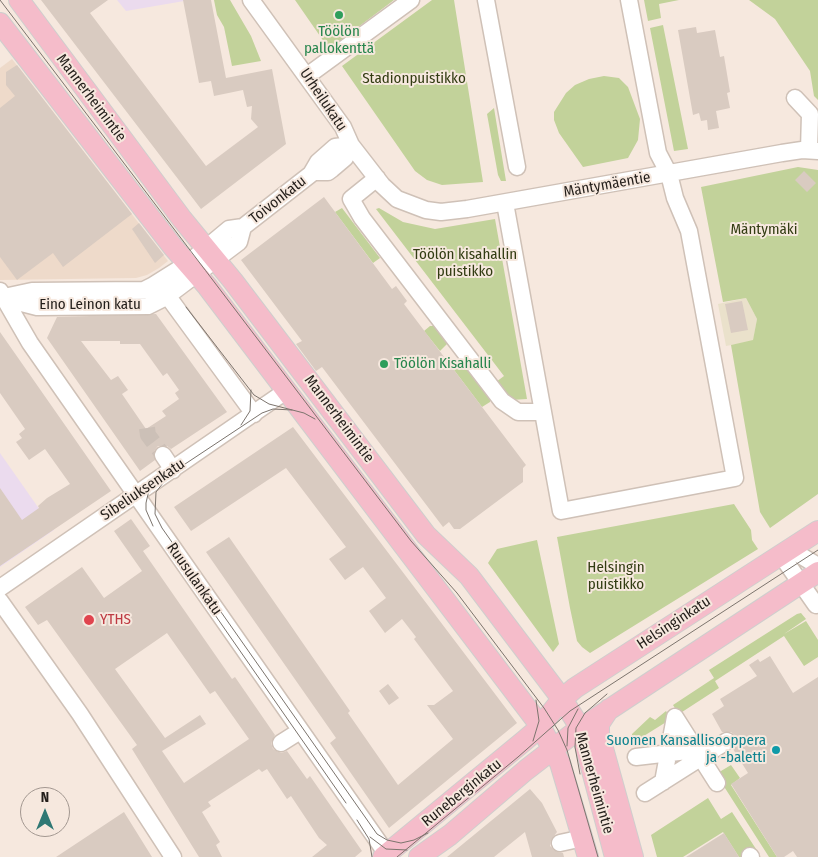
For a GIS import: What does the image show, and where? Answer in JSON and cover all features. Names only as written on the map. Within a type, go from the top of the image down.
[{"type":"main road","name":"Mannerheimintie","points":[[19,0],[210,254],[426,535],[469,576],[562,699],[580,729],[615,857]]},
{"type":"main road","name":"Mannerheimintie","points":[[0,23],[172,247],[192,269],[286,391],[540,726],[553,749],[565,777],[585,848]]},
{"type":"main road","name":"Helsinginkatu","points":[[540,726],[562,699],[588,678],[818,531]]},
{"type":"main road","points":[[553,749],[609,709],[818,572]]},
{"type":"main road","points":[[609,709],[599,724],[599,734],[633,857]]},
{"type":"main road","name":"Runeberginkatu","points":[[386,856],[485,775],[540,726]]},
{"type":"main road","name":"Runeberginkatu","points":[[419,857],[450,835],[553,749]]},
{"type":"street","name":"Urheilukatu","points":[[251,0],[343,127],[351,145],[377,178],[397,199]]},
{"type":"street","points":[[307,76],[411,0]]},
{"type":"street","points":[[486,0],[518,167]]},
{"type":"street","points":[[504,203],[562,511],[735,478],[689,231],[675,198],[669,174],[658,153],[629,0]]},
{"type":"street","points":[[796,98],[810,114],[813,151]]},
{"type":"street","name":"Toivonkatu","points":[[192,269],[210,254],[238,242],[243,227],[313,172],[328,172],[332,169],[345,158],[351,145]]},
{"type":"street","name":"Mäntymäentie","points":[[397,199],[412,206],[441,212],[504,203],[782,153],[813,151]]},
{"type":"street","points":[[377,178],[351,199],[362,218],[502,401],[518,412],[543,412]]},
{"type":"street","name":"Eino Leinon katu","points":[[2,296],[37,307],[148,306],[163,290],[192,269]]},
{"type":"street","points":[[163,290],[254,414]]},
{"type":"street","name":"Ruusulankatu","points":[[2,296],[30,343],[386,856]]},
{"type":"street","name":"Sibeliuksenkatu","points":[[0,588],[286,391]]},
{"type":"street","points":[[163,455],[173,470]]},
{"type":"street","points":[[786,552],[818,566]]},
{"type":"street","points":[[786,552],[801,584],[816,605]]},
{"type":"street","points":[[0,601],[85,722],[173,857]]},
{"type":"street","points":[[663,782],[675,717],[717,783]]},
{"type":"street","points":[[281,743],[300,730]]},
{"type":"street","points":[[645,793],[663,782],[699,754],[727,741]]},
{"type":"street","points":[[636,757],[668,753],[699,754]]},
{"type":"street","points":[[560,843],[585,848]]},
{"type":"shaded area","points":[[117,0],[190,0],[126,11]]},
{"type":"shaded area","points":[[12,59],[168,261],[159,268],[147,275],[136,278],[0,280],[0,68]]},
{"type":"shaded area","points":[[746,298],[757,319],[753,341],[726,346],[718,304]]},
{"type":"shaded area","points":[[0,453],[54,530],[0,567]]},
{"type":"green space","points":[[214,0],[230,0],[251,36],[261,61],[232,66],[224,27],[217,15]]},
{"type":"green space","name":"Töölön pallokenttä","points":[[295,0],[394,0],[329,49]]},
{"type":"green space","name":"Stadionpuistikko","points":[[432,0],[454,0],[483,182],[442,185],[427,180],[415,171],[342,66]]},
{"type":"green space","points":[[644,0],[679,0],[659,4],[661,18],[648,21]]},
{"type":"green space","points":[[749,0],[818,0],[818,100],[814,96],[810,71],[775,19]]},
{"type":"green space","points":[[663,25],[688,149],[674,151],[650,28]]},
{"type":"green space","points":[[604,76],[619,78],[628,87],[640,119],[638,140],[628,158],[583,167],[559,133],[554,120],[554,112],[566,93],[575,85],[589,79]]},
{"type":"green space","points":[[494,108],[506,181],[501,181],[498,175],[487,114]]},
{"type":"green space","name":"Mäntymäki","points":[[798,167],[818,170],[818,494],[770,528],[760,512],[731,345],[753,340],[757,319],[746,298],[723,302],[701,187]]},
{"type":"green space","points":[[342,208],[380,258],[373,263],[335,212]]},
{"type":"green space","name":"Töölön kisahallin puistikko","points":[[379,208],[403,222],[435,229],[495,219],[527,399],[511,400],[496,382],[504,376],[376,209]]},
{"type":"green space","points":[[430,326],[435,326],[448,343],[440,351],[424,331]]},
{"type":"green space","points":[[463,364],[490,398],[490,402],[482,407],[454,370]]},
{"type":"green space","name":"Helsingin puistikko","points":[[734,504],[751,530],[752,540],[758,549],[590,653],[582,647],[577,641],[557,537]]},
{"type":"green space","name":"Helsingin puistikko","points":[[537,540],[559,644],[553,652],[488,563],[497,549]]},
{"type":"green space","points":[[801,613],[806,619],[784,634],[806,621],[818,640],[818,657],[804,666],[784,636],[715,681],[719,688],[679,714],[673,705],[714,678],[709,670]]},
{"type":"green space","points":[[666,711],[671,719],[631,744],[629,741],[632,738],[632,734],[650,717],[655,720]]},
{"type":"green space","points":[[731,765],[740,778],[731,785],[777,857],[769,857],[716,774]]},
{"type":"green space","points":[[708,798],[721,819],[732,812],[756,849],[744,857],[739,857],[723,832],[683,857],[657,857],[651,835]]},
{"type":"building","points":[[41,0],[108,0],[90,13],[206,166],[258,127],[251,119],[252,106],[247,107],[243,90],[214,96],[211,81],[199,83],[183,0],[211,0],[226,78],[272,69],[286,144],[201,209]]},
{"type":"building","points":[[696,27],[697,33],[715,30],[720,57],[724,56],[730,92],[727,93],[730,108],[716,111],[719,128],[708,130],[707,120],[701,121],[699,113],[693,115],[678,30]]},
{"type":"building","points":[[17,65],[132,214],[63,267],[53,253],[17,280],[0,257],[0,108],[15,96],[6,85],[6,72]]},
{"type":"building","points":[[804,171],[816,183],[807,192],[795,180]]},
{"type":"building","name":"Töölön Kisahalli","points":[[324,197],[392,289],[396,286],[407,301],[404,304],[526,465],[523,468],[523,482],[460,529],[454,529],[449,522],[443,527],[322,367],[316,371],[296,344],[302,341],[241,260]]},
{"type":"building","points":[[139,223],[164,255],[155,263],[132,229]]},
{"type":"building","points":[[742,301],[748,330],[731,333],[725,304]]},
{"type":"building","points":[[156,314],[227,412],[171,449],[167,446],[158,446],[154,451],[155,460],[140,471],[47,338],[57,317]],"holes":[[[81,341],[120,341],[120,344],[140,344],[163,376],[167,373],[179,390],[175,393],[179,399],[162,411],[166,416],[146,429],[122,394],[128,390],[118,376],[111,380]]]},
{"type":"building","points":[[0,332],[111,491],[0,566],[0,488],[22,520],[39,508],[38,506],[47,498],[70,484],[45,449],[29,460],[16,442],[22,438],[19,434],[25,429],[0,393]]},
{"type":"building","points":[[293,427],[517,723],[389,828],[330,743],[336,738],[206,552],[229,537],[350,711],[348,713],[398,785],[453,739],[427,705],[434,705],[453,691],[414,639],[416,637],[402,619],[385,633],[369,611],[386,598],[363,567],[345,580],[329,559],[346,547],[286,468],[191,531],[174,507]]},
{"type":"building","points":[[131,519],[150,546],[143,551],[232,679],[235,677],[275,735],[271,743],[273,749],[281,753],[287,751],[307,779],[310,776],[362,851],[355,857],[312,857],[327,845],[319,838],[291,796],[287,799],[267,769],[262,772],[259,769],[208,802],[211,806],[202,812],[220,842],[216,845],[222,857],[199,857],[132,749],[137,745],[47,620],[38,625],[25,607],[82,567],[104,598],[142,571],[114,531]],"holes":[[[167,633],[210,694],[215,691],[249,739],[184,783],[162,751],[206,724],[200,715],[165,738],[115,669]]]},
{"type":"building","name":"Suomen Kansallisooppera ja -baletti","points":[[770,656],[793,693],[818,677],[818,857],[797,857],[793,851],[784,857],[777,857],[731,784],[748,773],[733,749],[736,745],[736,736],[731,732],[722,732],[712,714],[724,706],[720,699],[757,676],[749,665],[758,659],[760,662]]},
{"type":"building","points":[[388,684],[399,698],[389,705],[379,691]]},
{"type":"building","points":[[530,789],[542,803],[557,832],[551,840],[550,846],[557,852],[563,853],[564,857],[532,857],[525,832],[494,857],[447,857]]},
{"type":"building","points":[[124,812],[152,857],[56,857]]},
{"type":"building","points":[[724,833],[739,857],[686,857]]},
{"type":"tunnel","points":[[147,428],[148,435],[163,455]]},
{"type":"tram line","points":[[0,0],[411,541],[457,593],[544,708],[558,730],[567,750],[598,857]]},
{"type":"tram line","points":[[186,307],[254,395],[269,404],[304,413],[315,419]]},
{"type":"tram line","points":[[241,425],[250,411],[251,390]]},
{"type":"tram line","points":[[292,410],[273,409],[262,413],[170,474],[156,492],[155,514],[162,528],[377,834],[387,840],[401,843],[414,840],[428,833]]},
{"type":"tram line","points":[[153,526],[146,510],[146,503],[149,490],[157,478]]},
{"type":"tram line","points":[[397,857],[518,757],[570,711],[818,550]]},
{"type":"tram line","points":[[199,592],[346,803]]},
{"type":"tram line","points":[[580,774],[575,747],[576,728],[585,713],[607,694]]},
{"type":"tram line","points":[[533,741],[539,721],[536,700]]},
{"type":"tram line","points":[[567,746],[568,728],[578,709]]},
{"type":"tram line","points":[[357,820],[369,839],[372,857]]},
{"type":"tram line","points":[[370,837],[386,849],[407,850]]},
{"type":"place","name":"Töölön pallokenttä","points":[[339,15]]},
{"type":"place","name":"Töölön Kisahalli","points":[[384,364]]},
{"type":"place","name":"YTHS","points":[[89,620]]},
{"type":"place","name":"Suomen Kansallisooppera ja -baletti","points":[[776,750]]}]
